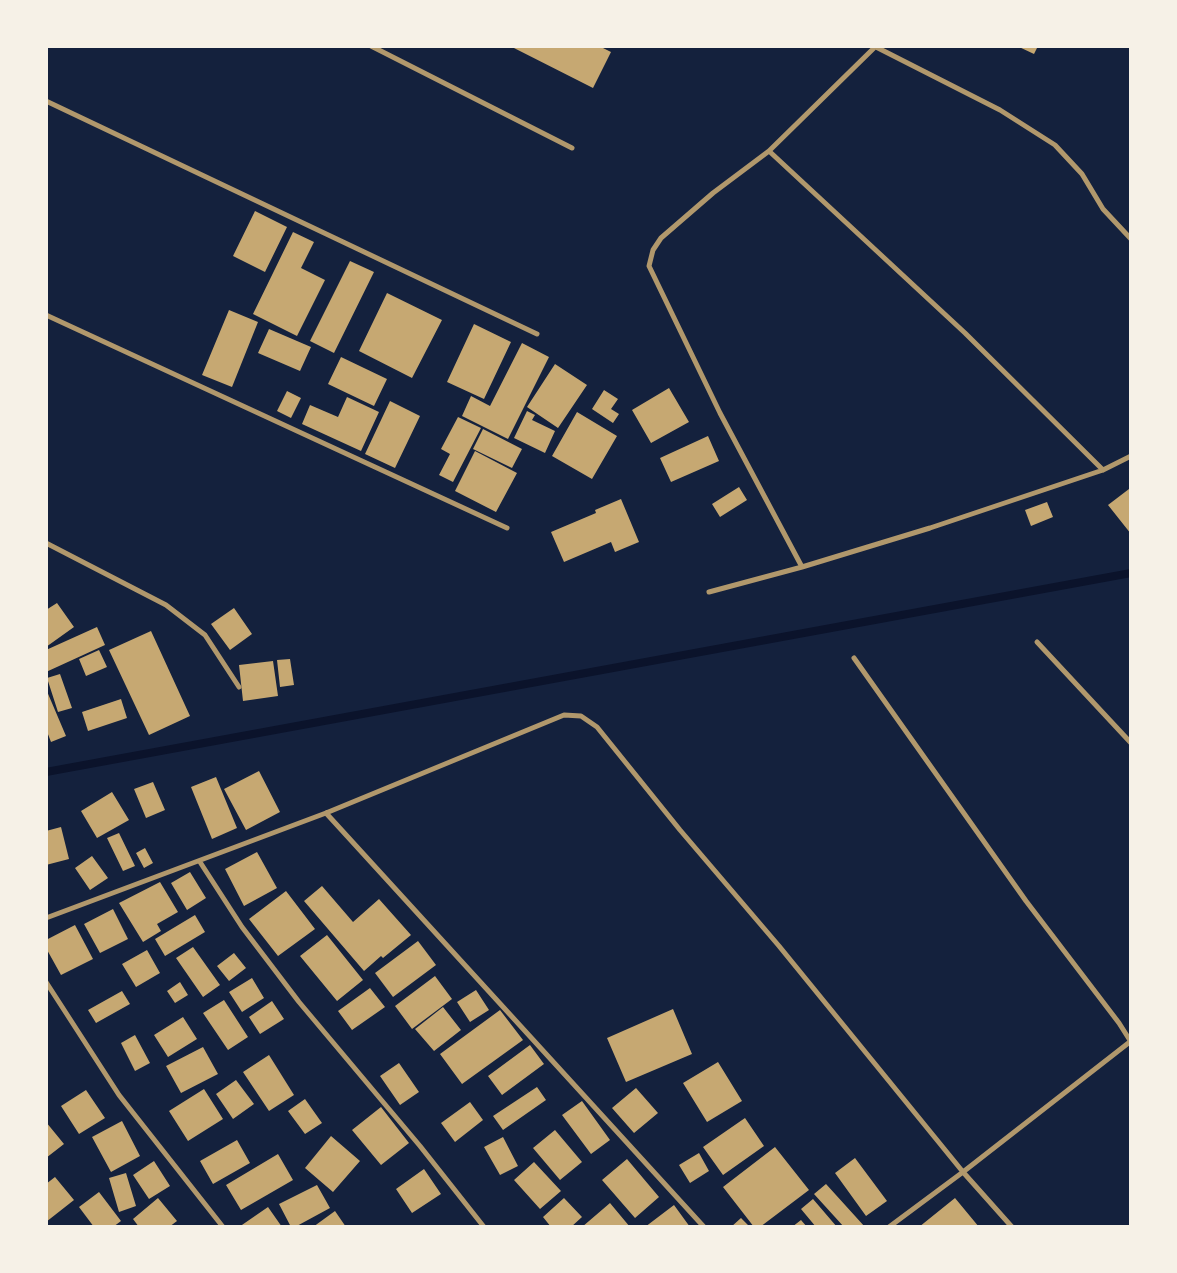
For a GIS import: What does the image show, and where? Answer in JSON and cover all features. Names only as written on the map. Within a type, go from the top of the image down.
[{"type":"street","points":[[371,46],[572,148]]},
{"type":"street","points":[[802,567],[720,413],[649,266],[652,250],[661,238],[713,193],[769,151],[875,46],[1000,110],[1055,145],[1082,174],[1103,208],[1131,239]]},
{"type":"street","points":[[46,100],[536,334]]},
{"type":"street","points":[[769,151],[965,333],[1102,470]]},
{"type":"street","points":[[46,315],[507,528]]},
{"type":"street","points":[[709,592],[802,567],[930,528],[1102,470],[1131,456]]},
{"type":"street","points":[[46,542],[166,605],[205,635],[239,686]]},
{"type":"street","points":[[1037,642],[1131,743]]},
{"type":"street","points":[[854,658],[1026,902],[1120,1023],[1131,1041],[889,1227]]},
{"type":"street","points":[[46,918],[200,862],[326,813],[564,715],[580,716],[597,727],[680,830],[785,953],[963,1172],[1012,1227]]},
{"type":"street","points":[[326,813],[704,1227]]},
{"type":"street","points":[[200,862],[242,927],[298,1002],[420,1146],[484,1227]]},
{"type":"street","points":[[46,982],[119,1095],[223,1227]]},
{"type":"building","points":[[510,46],[599,46],[611,52],[593,88]]},
{"type":"building","points":[[1017,46],[1038,46],[1034,54]]},
{"type":"building","points":[[255,211],[287,227],[265,272],[233,256]]},
{"type":"building","points":[[293,232],[314,242],[301,268],[325,280],[297,336],[253,314]]},
{"type":"building","points":[[350,261],[374,272],[334,353],[310,341]]},
{"type":"building","points":[[387,293],[442,320],[412,378],[359,351]]},
{"type":"building","points":[[229,310],[258,322],[232,387],[202,375]]},
{"type":"building","points":[[474,324],[511,342],[484,399],[447,382]]},
{"type":"building","points":[[269,329],[311,347],[300,371],[258,353]]},
{"type":"building","points":[[522,343],[549,357],[508,439],[462,416],[471,396],[490,406]]},
{"type":"building","points":[[341,357],[387,379],[374,406],[328,384]]},
{"type":"building","points":[[555,364],[587,385],[558,428],[527,407]]},
{"type":"building","points":[[669,388],[689,422],[651,443],[632,410]]},
{"type":"building","points":[[604,390],[618,399],[611,409],[619,414],[613,423],[592,409]]},
{"type":"building","points":[[287,391],[301,398],[291,418],[277,411]]},
{"type":"building","points":[[347,397],[379,412],[361,451],[302,424],[310,405],[338,417]]},
{"type":"building","points":[[390,401],[420,416],[395,468],[365,454]]},
{"type":"building","points":[[527,411],[535,415],[532,420],[555,431],[545,453],[514,438]]},
{"type":"building","points":[[577,412],[617,436],[592,479],[552,456]]},
{"type":"building","points":[[458,417],[481,428],[453,482],[439,475],[450,454],[441,449]]},
{"type":"building","points":[[483,429],[522,449],[512,468],[473,449]]},
{"type":"building","points":[[708,436],[719,461],[671,482],[660,458]]},
{"type":"building","points":[[475,451],[517,473],[496,512],[455,491]]},
{"type":"building","points":[[739,487],[747,500],[720,517],[712,504]]},
{"type":"building","points":[[1129,489],[1131,492],[1131,534],[1108,505]]},
{"type":"building","points":[[621,499],[639,542],[615,552],[611,542],[564,562],[551,532],[596,513],[595,510]]},
{"type":"building","points":[[1047,502],[1053,517],[1031,526],[1025,510]]},
{"type":"building","points":[[57,603],[74,627],[46,647],[46,610]]},
{"type":"building","points":[[234,608],[252,634],[230,650],[211,624]]},
{"type":"building","points":[[97,627],[105,645],[46,672],[46,650]]},
{"type":"building","points":[[151,631],[190,716],[149,735],[109,650]]},
{"type":"building","points":[[99,650],[107,667],[86,676],[79,659]]},
{"type":"building","points":[[290,659],[294,685],[280,687],[277,660]]},
{"type":"building","points":[[273,661],[278,696],[243,701],[239,665]]},
{"type":"building","points":[[60,674],[72,708],[58,712],[47,678]]},
{"type":"building","points":[[46,689],[66,736],[51,742],[46,729]]},
{"type":"building","points":[[121,699],[127,718],[88,731],[82,712]]},
{"type":"building","points":[[259,771],[280,812],[246,830],[224,789]]},
{"type":"building","points":[[216,777],[237,828],[212,839],[191,787]]},
{"type":"building","points":[[153,782],[165,810],[146,818],[134,789]]},
{"type":"building","points":[[112,792],[129,820],[97,838],[81,811]]},
{"type":"building","points":[[61,827],[69,859],[46,865],[46,831]]},
{"type":"building","points":[[119,833],[135,866],[123,871],[107,838]]},
{"type":"building","points":[[145,848],[153,863],[144,868],[136,853]]},
{"type":"building","points":[[257,852],[277,888],[244,906],[225,869]]},
{"type":"building","points":[[92,856],[108,878],[90,890],[75,868]]},
{"type":"building","points":[[190,872],[206,898],[187,910],[171,883]]},
{"type":"building","points":[[160,882],[178,912],[157,924],[161,931],[143,942],[119,903]]},
{"type":"building","points":[[322,886],[353,922],[379,899],[411,935],[383,958],[381,956],[364,971],[304,901]]},
{"type":"building","points":[[286,891],[315,929],[278,956],[249,919]]},
{"type":"building","points":[[113,909],[128,939],[100,953],[84,924]]},
{"type":"building","points":[[195,915],[205,932],[165,956],[155,939]]},
{"type":"building","points":[[75,925],[93,959],[61,975],[46,948],[46,940]]},
{"type":"building","points":[[327,935],[363,980],[337,1001],[300,956]]},
{"type":"building","points":[[418,941],[436,965],[393,997],[375,973]]},
{"type":"building","points":[[193,947],[220,985],[203,997],[176,958]]},
{"type":"building","points":[[147,950],[160,973],[136,987],[122,964]]},
{"type":"building","points":[[234,953],[246,968],[229,981],[217,966]]},
{"type":"building","points":[[435,976],[452,999],[412,1029],[395,1006]]},
{"type":"building","points":[[252,978],[264,998],[242,1012],[229,992]]},
{"type":"building","points":[[180,982],[188,995],[175,1003],[167,991]]},
{"type":"building","points":[[370,988],[385,1007],[352,1030],[338,1011]]},
{"type":"building","points":[[476,990],[489,1010],[470,1022],[457,1002]]},
{"type":"building","points":[[122,991],[130,1004],[96,1023],[88,1010]]},
{"type":"building","points":[[224,1000],[248,1037],[228,1050],[203,1013]]},
{"type":"building","points":[[272,1001],[284,1019],[260,1034],[249,1017]]},
{"type":"building","points":[[443,1007],[461,1030],[434,1051],[415,1029]]},
{"type":"building","points":[[673,1009],[692,1054],[626,1082],[607,1038]]},
{"type":"building","points":[[500,1010],[523,1040],[462,1084],[440,1054]]},
{"type":"building","points":[[183,1017],[197,1039],[168,1057],[154,1035]]},
{"type":"building","points":[[135,1035],[150,1063],[135,1071],[121,1043]]},
{"type":"building","points":[[530,1045],[544,1064],[502,1095],[488,1076]]},
{"type":"building","points":[[203,1047],[218,1074],[181,1093],[166,1066]]},
{"type":"building","points":[[269,1055],[294,1095],[269,1111],[243,1072]]},
{"type":"building","points":[[718,1062],[742,1101],[707,1122],[683,1083]]},
{"type":"building","points":[[399,1063],[419,1092],[400,1105],[380,1076]]},
{"type":"building","points":[[236,1080],[254,1104],[233,1119],[216,1094]]},
{"type":"building","points":[[537,1087],[546,1100],[503,1130],[493,1116]]},
{"type":"building","points":[[636,1088],[658,1113],[634,1133],[612,1108]]},
{"type":"building","points":[[204,1089],[223,1119],[188,1141],[169,1111]]},
{"type":"building","points":[[86,1090],[105,1118],[79,1134],[61,1106]]},
{"type":"building","points":[[305,1099],[322,1123],[305,1134],[288,1111]]},
{"type":"building","points":[[582,1101],[610,1140],[591,1154],[562,1115]]},
{"type":"building","points":[[470,1102],[483,1120],[455,1142],[441,1123]]},
{"type":"building","points":[[381,1107],[409,1143],[381,1165],[352,1130]]},
{"type":"building","points":[[745,1118],[764,1146],[723,1175],[703,1147]]},
{"type":"building","points":[[122,1121],[140,1156],[111,1172],[92,1137]]},
{"type":"building","points":[[46,1122],[64,1144],[46,1158]]},
{"type":"building","points":[[555,1130],[582,1162],[560,1180],[533,1148]]},
{"type":"building","points":[[331,1136],[360,1161],[333,1192],[305,1168]]},
{"type":"building","points":[[503,1137],[518,1166],[500,1175],[484,1147]]},
{"type":"building","points":[[237,1140],[250,1163],[213,1184],[200,1161]]},
{"type":"building","points":[[775,1147],[809,1190],[760,1227],[754,1227],[723,1187]]},
{"type":"building","points":[[699,1153],[709,1171],[690,1183],[679,1165]]},
{"type":"building","points":[[278,1154],[293,1180],[241,1210],[226,1185]]},
{"type":"building","points":[[855,1158],[887,1201],[866,1216],[835,1173]]},
{"type":"building","points":[[627,1159],[659,1197],[635,1218],[602,1180]]},
{"type":"building","points":[[154,1161],[170,1186],[149,1199],[133,1175]]},
{"type":"building","points":[[534,1162],[561,1191],[540,1209],[514,1180]]},
{"type":"building","points":[[424,1169],[441,1194],[412,1213],[396,1189]]},
{"type":"building","points":[[126,1173],[136,1206],[119,1212],[109,1178]]},
{"type":"building","points":[[55,1177],[74,1200],[46,1222],[46,1184]]},
{"type":"building","points":[[826,1184],[865,1227],[844,1227],[814,1194]]},
{"type":"building","points":[[317,1185],[330,1208],[295,1227],[291,1227],[279,1204]]},
{"type":"building","points":[[99,1192],[121,1221],[113,1227],[94,1227],[79,1207]]},
{"type":"building","points":[[158,1198],[177,1221],[169,1227],[139,1227],[133,1219]]},
{"type":"building","points":[[564,1198],[582,1217],[571,1227],[551,1227],[543,1217]]},
{"type":"building","points":[[955,1198],[979,1227],[919,1227]]},
{"type":"building","points":[[813,1199],[837,1227],[816,1227],[801,1209]]},
{"type":"building","points":[[610,1203],[630,1227],[582,1227]]},
{"type":"building","points":[[674,1205],[690,1227],[645,1227]]},
{"type":"building","points":[[268,1207],[282,1227],[239,1227]]},
{"type":"building","points":[[335,1211],[346,1227],[313,1227]]},
{"type":"building","points":[[741,1218],[750,1227],[731,1227]]},
{"type":"building","points":[[801,1220],[807,1227],[792,1227]]},
{"type":"waterway","points":[[46,772],[1131,573]]}]
